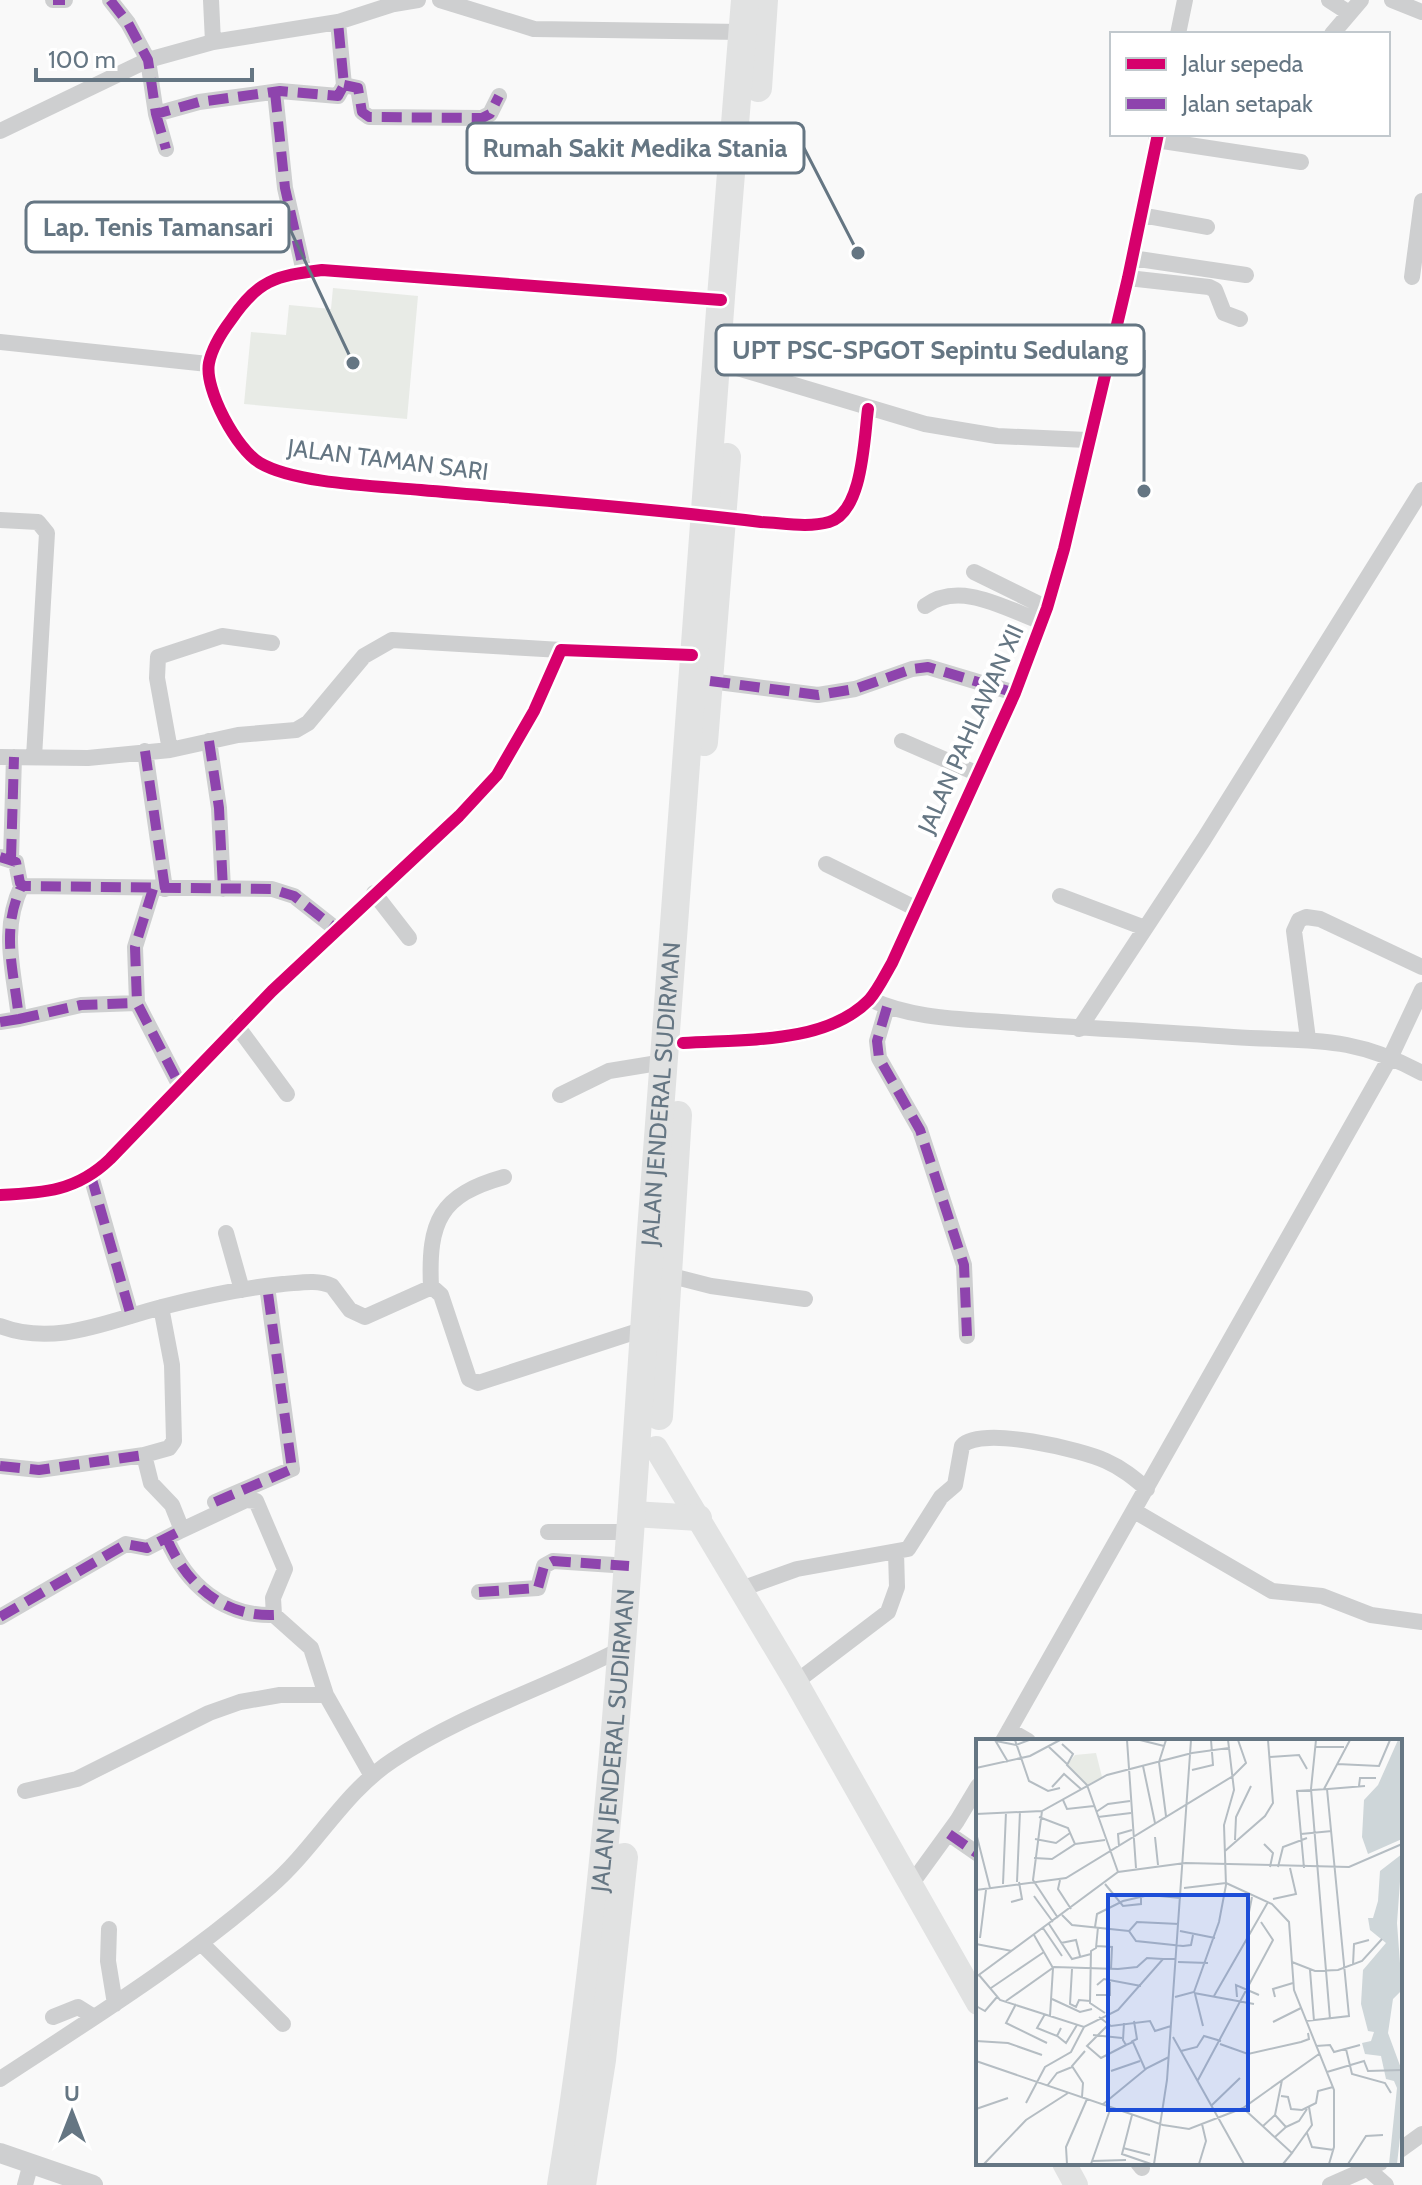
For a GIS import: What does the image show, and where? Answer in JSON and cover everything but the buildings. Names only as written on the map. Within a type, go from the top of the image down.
[{"type":"highway","name":"JALAN JENDERAL SUDIRMAN","points":[[673,1052],[710,681],[721,300],[745,0]]},
{"type":"highway","name":"JALAN JENDERAL SUDIRMAN","points":[[561,2185],[602,1974],[603,1881],[629,1566],[656,1448],[658,1336],[692,655],[734,367],[764,0]]},
{"type":"highway","name":"JALAN JENDERAL SUDIRMAN","points":[[582,2185],[639,1520],[658,1336],[668,1275],[667,1150]]},
{"type":"main road","points":[[656,1448],[796,1682],[976,1999]]},
{"type":"main road","points":[[639,1520],[699,1518]]},
{"type":"main road","points":[[1065,2165],[1076,2185]]},
{"type":"street","points":[[53,0],[65,0]]},
{"type":"street","points":[[110,0],[128,23],[148,60],[156,114],[166,149]]},
{"type":"street","points":[[211,0],[213,42]]},
{"type":"street","points":[[0,131],[148,60],[213,42],[338,22],[394,4],[418,0]]},
{"type":"street","points":[[440,0],[534,29],[742,32]]},
{"type":"street","points":[[1178,32],[1185,0]]},
{"type":"street","points":[[1329,0],[1349,13]]},
{"type":"street","points":[[1334,32],[1361,0]]},
{"type":"street","points":[[1392,0],[1422,12]]},
{"type":"street","points":[[156,114],[199,102],[275,92],[338,96],[344,85],[338,22]]},
{"type":"street","points":[[344,85],[358,88],[362,112],[369,117],[482,118],[489,115],[499,96]]},
{"type":"street","points":[[275,92],[285,188],[304,272]]},
{"type":"street","points":[[1157,137],[1301,162]]},
{"type":"street","name":"JALAN PAHLAWAN XII","points":[[560,1095],[609,1071],[673,1052],[810,1030],[846,1016],[870,999],[892,963],[1015,693],[1044,615],[1064,549],[1087,440],[1128,278],[1157,137]]},
{"type":"street","points":[[1412,277],[1422,201]]},
{"type":"street","points":[[1141,215],[1207,227]]},
{"type":"street","points":[[1132,258],[1246,275]]},
{"type":"street","points":[[0,342],[208,364],[222,332],[261,284],[275,277],[322,270],[721,300]]},
{"type":"street","points":[[1128,278],[1209,287],[1215,290],[1224,313],[1240,319]]},
{"type":"street","name":"JALAN TAMAN SARI","points":[[208,364],[211,384],[232,434],[260,463],[283,471],[376,485],[805,525],[828,522],[844,514],[853,499],[868,409]]},
{"type":"street","points":[[734,367],[925,424],[997,436],[1087,440]]},
{"type":"street","points":[[1079,1029],[1422,490]]},
{"type":"street","points":[[0,520],[38,522],[47,533],[34,757]]},
{"type":"street","points":[[974,572],[1044,615]]},
{"type":"street","points":[[925,606],[935,599],[962,595],[1044,615]]},
{"type":"street","points":[[170,750],[157,678],[158,657],[222,636],[272,643]]},
{"type":"street","points":[[19,1019],[6,964],[7,908],[22,885],[18,866],[6,858],[7,757],[88,758],[170,750],[303,727],[364,656],[392,640],[692,655]]},
{"type":"street","points":[[0,1195],[56,1192],[91,1176],[237,1026],[374,893],[459,816],[497,775],[534,711],[561,650]]},
{"type":"street","points":[[710,681],[818,695],[855,689],[928,667],[1015,693]]},
{"type":"street","points":[[209,741],[219,808],[223,889]]},
{"type":"street","points":[[902,741],[976,773]]},
{"type":"street","points":[[145,751],[159,889],[135,947],[137,1003],[180,1086]]},
{"type":"street","points":[[826,864],[915,908]]},
{"type":"street","points":[[22,885],[272,889],[286,892],[336,929]]},
{"type":"street","points":[[374,893],[409,938]]},
{"type":"street","points":[[1060,896],[1145,928]]},
{"type":"street","points":[[1308,1039],[1294,931],[1299,920],[1306,917],[1320,919],[1422,967]]},
{"type":"street","points":[[1006,1736],[1136,1512],[1221,1353],[1391,1056],[1422,990]]},
{"type":"street","points":[[870,999],[887,1007],[1079,1029],[1336,1040],[1391,1056],[1422,1073]]},
{"type":"street","points":[[0,1022],[81,1005],[137,1003]]},
{"type":"street","points":[[887,1007],[877,1041],[879,1058],[920,1130],[964,1265],[967,1336]]},
{"type":"street","points":[[237,1026],[287,1094]]},
{"type":"street","points":[[91,1176],[131,1316]]},
{"type":"street","points":[[431,1287],[436,1228],[445,1208],[453,1198],[478,1184],[504,1177]]},
{"type":"street","points":[[226,1233],[242,1290]]},
{"type":"street","points":[[668,1275],[711,1286],[805,1299]]},
{"type":"street","points":[[0,1326],[32,1335],[58,1335],[161,1307],[242,1290],[328,1283],[362,1317],[431,1287]]},
{"type":"street","points":[[0,1617],[126,1544],[147,1548],[289,1473],[293,1464],[267,1286]]},
{"type":"street","points":[[431,1287],[441,1295],[467,1375],[473,1382],[485,1382],[658,1336]]},
{"type":"street","points":[[0,1466],[39,1470],[144,1455],[169,1448],[174,1441],[172,1365],[161,1307]]},
{"type":"street","points":[[741,1589],[797,1569],[896,1552],[911,1546],[941,1497],[955,1485],[962,1446],[974,1438],[1016,1440],[1084,1453],[1124,1470],[1147,1489]]},
{"type":"street","points":[[144,1455],[151,1483],[172,1505],[182,1530]]},
{"type":"street","points":[[215,1502],[250,1494]]},
{"type":"street","points":[[250,1494],[257,1502],[285,1569],[273,1598],[274,1615],[311,1648],[326,1695],[372,1776]]},
{"type":"street","points":[[1136,1512],[1272,1591],[1315,1594],[1371,1615],[1422,1622]]},
{"type":"street","points":[[548,1532],[639,1520]]},
{"type":"street","points":[[167,1539],[178,1566],[203,1592],[234,1610],[257,1616],[274,1615]]},
{"type":"street","points":[[796,1682],[888,1612],[897,1587],[896,1552]]},
{"type":"street","points":[[479,1592],[538,1588],[545,1565],[553,1561],[629,1566]]},
{"type":"street","points":[[0,2079],[202,1944],[274,1884],[372,1776],[442,1730],[621,1649]]},
{"type":"street","points":[[25,1791],[77,1779],[209,1713],[240,1702],[280,1695],[326,1695]]},
{"type":"street","points":[[912,1883],[949,1834],[976,1789]]},
{"type":"street","points":[[949,1834],[976,1853]]},
{"type":"street","points":[[109,1929],[108,1961],[115,2004]]},
{"type":"street","points":[[202,1944],[283,2024]]},
{"type":"street","points":[[53,2017],[78,2007],[94,2017]]},
{"type":"street","points":[[1402,2149],[1422,2134]]},
{"type":"street","points":[[0,2153],[93,2185]]},
{"type":"street","points":[[25,2185],[31,2163]]},
{"type":"street","points":[[1330,2185],[1374,2167],[1386,2185]]},
{"type":"shaded area","points":[[333,288],[418,296],[407,419],[244,404],[251,332],[286,335],[289,305],[331,309]]},
{"type":"marked path","points":[[53,0],[65,0]]},
{"type":"marked path","points":[[110,0],[128,23],[148,60],[156,114],[199,102],[280,91],[338,96],[344,85],[338,22]]},
{"type":"marked path","points":[[344,85],[358,88],[362,112],[369,117],[482,118],[490,114],[499,96]]},
{"type":"marked path","points":[[275,92],[285,188],[304,272]]},
{"type":"marked path","points":[[156,114],[166,149]]},
{"type":"marked path","points":[[710,681],[818,695],[855,689],[912,669],[928,667],[1015,693]]},
{"type":"marked path","points":[[209,741],[219,808],[223,889]]},
{"type":"marked path","points":[[145,751],[165,889]]},
{"type":"marked path","points":[[11,859],[14,757]]},
{"type":"marked path","points":[[0,857],[16,862],[20,883],[24,886],[272,889],[294,896],[336,929]]},
{"type":"marked path","points":[[0,1022],[19,1019],[10,935],[15,902],[22,885]]},
{"type":"marked path","points":[[153,889],[135,947],[137,1003],[180,1086]]},
{"type":"marked path","points":[[19,1019],[81,1005],[137,1003]]},
{"type":"marked path","points":[[887,1007],[877,1041],[879,1058],[920,1130],[964,1265],[967,1336]]},
{"type":"marked path","points":[[91,1176],[131,1316]]},
{"type":"marked path","points":[[215,1502],[292,1469],[267,1286]]},
{"type":"marked path","points":[[0,1466],[39,1470],[144,1455]]},
{"type":"marked path","points":[[0,1617],[126,1544],[147,1548],[182,1530]]},
{"type":"marked path","points":[[167,1539],[185,1570],[208,1595],[238,1610],[274,1615]]},
{"type":"marked path","points":[[479,1592],[538,1588],[544,1566],[553,1561],[629,1566]]},
{"type":"marked path","points":[[949,1834],[976,1853]]},
{"type":"cycle path","points":[[683,1043],[781,1037],[829,1025],[851,1015],[869,1000],[892,963],[1015,693],[1047,608],[1064,549],[1128,278],[1158,136]]},
{"type":"cycle path","points":[[721,300],[322,270],[306,272],[269,282],[250,296],[218,340],[210,357],[209,374],[217,403],[242,446],[260,463],[294,476],[361,485],[795,525],[829,522],[840,516],[849,504],[860,473],[868,409]]},
{"type":"cycle path","points":[[0,1195],[31,1193],[72,1184],[98,1170],[110,1159],[272,991],[459,816],[497,775],[534,711],[561,650],[692,655]]},
{"type":"place","name":"Rumah Sakit Medika Stania","points":[[858,253]]},
{"type":"place","name":"Lap. Tenis Tamansari","points":[[353,363]]},
{"type":"place","name":"UPT PSC-SPGOT Sepintu Sedulang","points":[[1144,491]]}]
